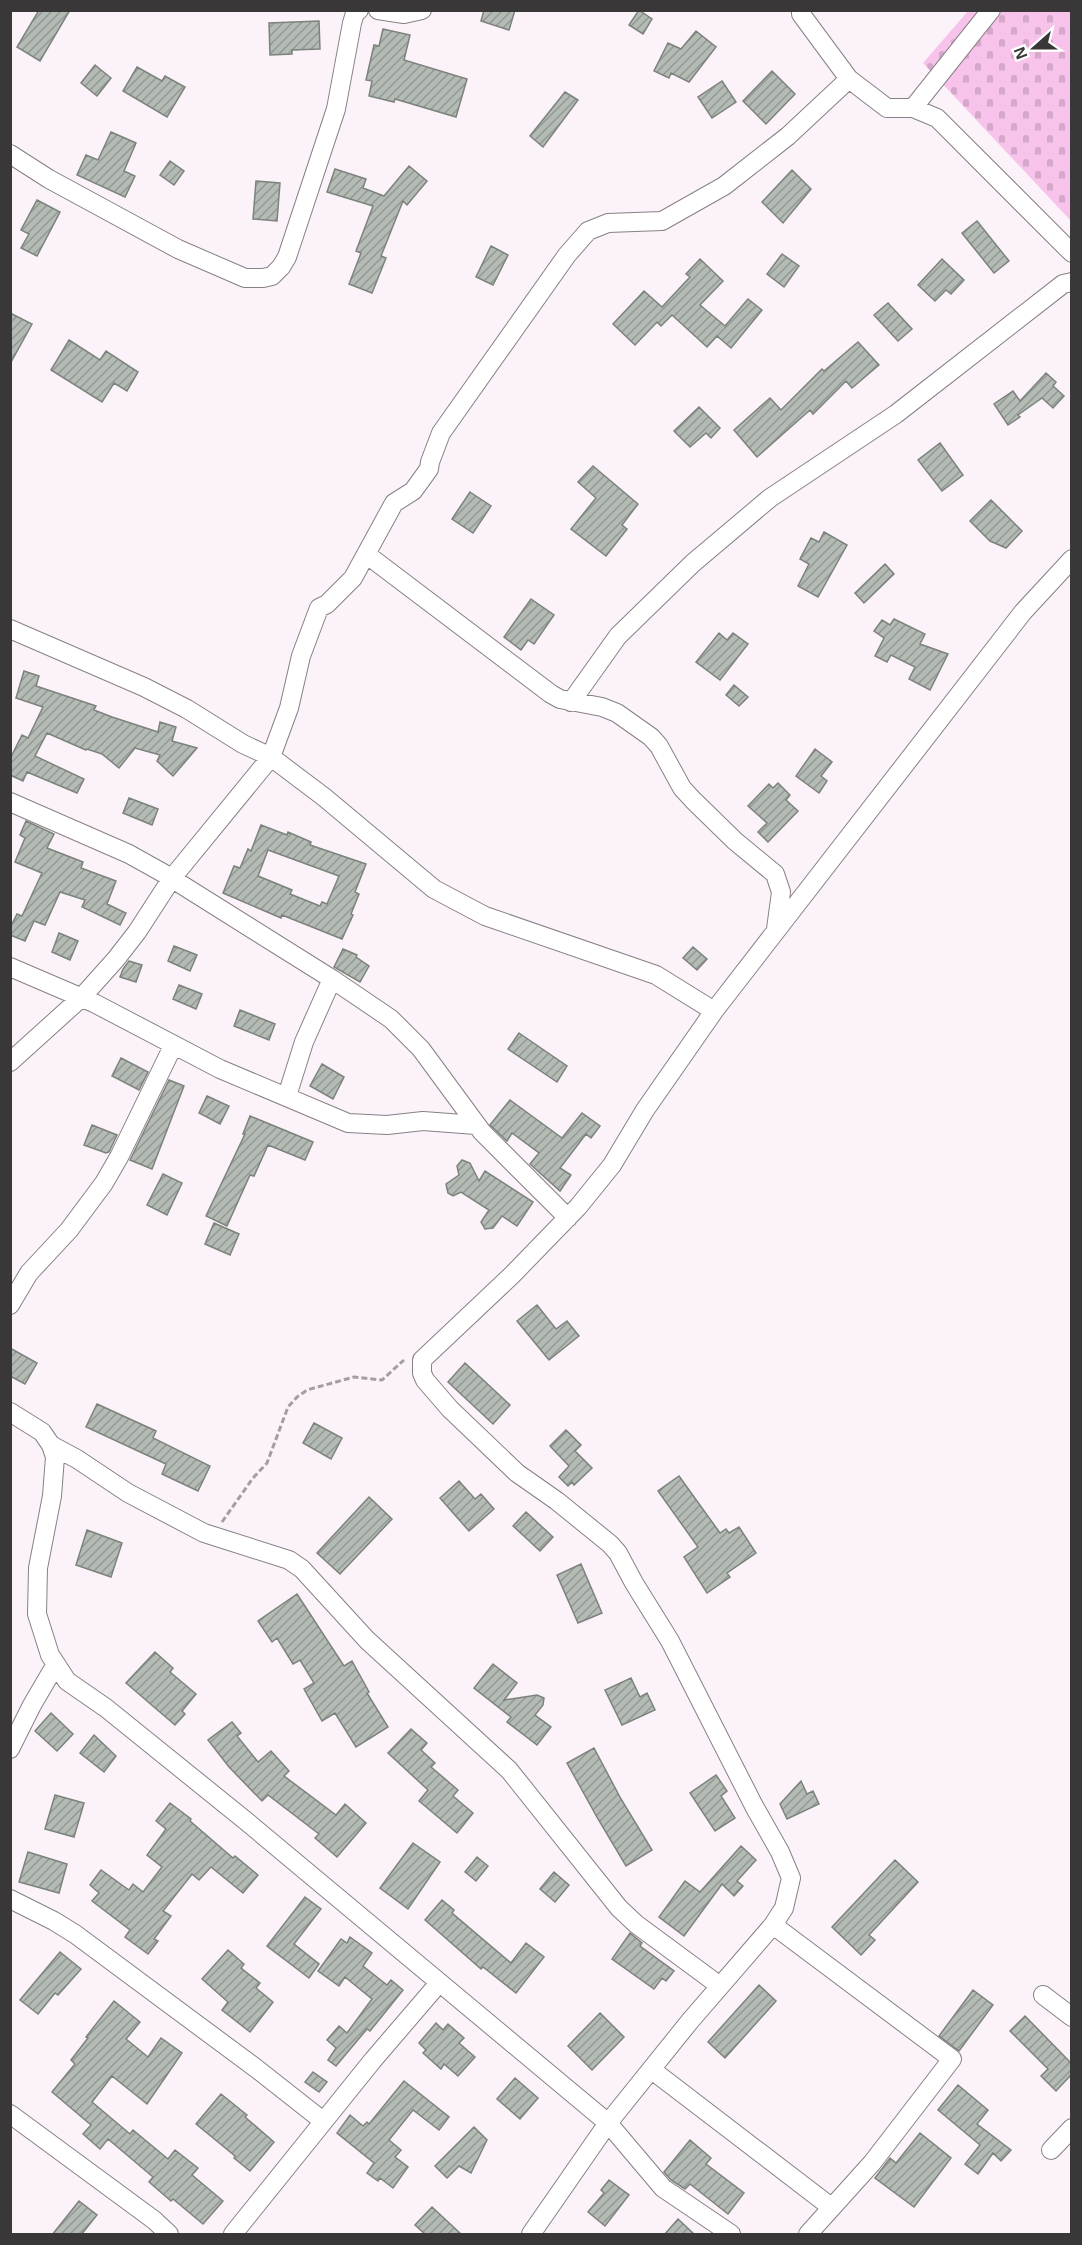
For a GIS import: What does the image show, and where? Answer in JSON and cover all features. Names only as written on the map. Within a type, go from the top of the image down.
[{"type":"street","points":[[10,154],[49,179],[177,249],[245,278],[272,276],[287,257],[315,176],[336,109],[352,23],[355,13],[359,10]]},
{"type":"street","points":[[378,10],[404,14],[422,10]]},
{"type":"street","points":[[801,10],[801,14],[849,79],[887,108],[913,108],[938,118],[1071,253]]},
{"type":"street","points":[[913,108],[991,10]]},
{"type":"street","points":[[10,1062],[82,997],[137,932],[172,878],[271,757],[289,708],[301,656],[319,608],[327,604],[353,578],[394,503],[413,491],[429,469],[441,433],[567,255],[588,231],[608,223],[662,221],[724,186],[788,136],[849,79]]},
{"type":"street","points":[[571,702],[618,636],[693,563],[770,498],[896,414],[1063,284],[1071,282]]},
{"type":"street","points":[[366,554],[551,694],[571,702],[602,707],[617,713],[651,737],[659,746],[682,788],[735,841],[770,868],[781,886],[776,931]]},
{"type":"street","points":[[531,2235],[608,2123],[672,2042],[773,1925],[784,1908],[791,1878],[780,1852],[670,1641],[618,1553],[558,1501],[517,1473],[450,1409],[425,1380],[422,1373],[422,1360],[513,1275],[568,1218],[612,1164],[645,1110],[714,1011],[1023,612],[1071,559]]},
{"type":"street","points":[[10,629],[144,687],[188,709],[243,744],[271,757],[324,797],[425,882],[458,903],[485,916],[657,975],[714,1011]]},
{"type":"street","points":[[10,802],[129,854],[172,878],[391,1019],[434,1065],[476,1125],[568,1218]]},
{"type":"street","points":[[10,966],[82,997],[220,1069],[348,1123],[387,1125],[423,1121],[476,1125]]},
{"type":"street","points":[[286,1096],[304,1042],[332,979]]},
{"type":"street","points":[[10,1305],[29,1273],[69,1230],[104,1183],[173,1046]]},
{"type":"street","points":[[10,1412],[42,1432],[51,1445],[55,1457],[52,1496],[38,1568],[37,1614],[50,1655],[67,1681],[106,1708],[246,1821],[608,2123],[663,2188],[731,2235]]},
{"type":"street","points":[[51,1445],[147,1503],[213,1537],[289,1560],[302,1569],[367,1640],[510,1770],[619,1908],[636,1924],[720,1986]]},
{"type":"street","points":[[10,1749],[56,1664]]},
{"type":"street","points":[[10,1899],[75,1934],[323,2121]]},
{"type":"street","points":[[773,1925],[952,2059],[872,2163],[808,2235]]},
{"type":"street","points":[[233,2235],[323,2121],[439,1983]]},
{"type":"street","points":[[1043,1995],[1071,2017]]},
{"type":"street","points":[[652,2070],[831,2207]]},
{"type":"street","points":[[10,2114],[154,2220],[169,2235]]},
{"type":"street","points":[[1051,2150],[1071,2128]]},
{"type":"path","points":[[213,1537],[231,1508],[267,1463],[288,1407],[297,1397],[308,1390],[354,1377],[382,1380],[402,1361],[428,1354]]},
{"type":"green space","points":[[968,11],[1071,11],[1071,221],[923,63]]},
{"type":"building","points":[[39,10],[70,10],[40,61],[17,47]]},
{"type":"building","points":[[484,10],[515,10],[509,30],[481,21]]},
{"type":"building","points":[[639,10],[652,19],[643,34],[629,25]]},
{"type":"building","points":[[319,21],[320,49],[292,50],[292,54],[270,55],[269,23]]},
{"type":"building","points":[[383,29],[410,35],[404,60],[467,79],[456,117],[395,99],[394,102],[369,96],[372,81],[366,80],[374,45],[379,46]]},
{"type":"building","points":[[696,31],[716,47],[689,82],[671,73],[669,78],[654,71],[668,43],[681,49]]},
{"type":"building","points":[[95,65],[111,78],[97,96],[81,83]]},
{"type":"building","points":[[137,67],[162,81],[165,76],[185,87],[167,117],[123,91]]},
{"type":"building","points":[[772,71],[795,94],[766,124],[743,101]]},
{"type":"building","points":[[722,81],[736,102],[712,118],[698,97]]},
{"type":"building","points":[[565,92],[578,100],[543,147],[530,136]]},
{"type":"building","points":[[111,132],[136,143],[124,171],[135,176],[125,197],[77,175],[86,155],[98,160]]},
{"type":"building","points":[[170,161],[184,171],[174,185],[160,175]]},
{"type":"building","points":[[409,166],[427,181],[407,205],[403,201],[381,256],[386,258],[372,293],[349,284],[361,253],[356,251],[373,206],[327,192],[335,169],[366,179],[363,188],[384,196]]},
{"type":"building","points":[[792,170],[811,189],[783,223],[762,202]]},
{"type":"building","points":[[256,181],[280,183],[277,221],[253,219]]},
{"type":"building","points":[[37,200],[60,212],[37,256],[21,248],[29,234],[21,230]]},
{"type":"building","points":[[977,221],[1009,261],[994,273],[962,233]]},
{"type":"building","points":[[491,246],[508,255],[493,285],[476,277]]},
{"type":"building","points":[[782,254],[799,266],[784,287],[767,274]]},
{"type":"building","points":[[700,259],[723,281],[700,305],[725,326],[748,299],[762,310],[731,348],[717,336],[707,347],[672,315],[661,326],[657,322],[635,345],[613,324],[644,291],[662,307],[690,277],[686,274]]},
{"type":"building","points":[[942,259],[964,280],[951,294],[946,290],[935,301],[918,285]]},
{"type":"building","points":[[888,303],[912,329],[898,341],[874,315]]},
{"type":"building","points":[[10,313],[32,324],[10,364]]},
{"type":"building","points":[[69,340],[100,360],[106,351],[138,372],[127,391],[114,383],[102,402],[51,370]]},
{"type":"building","points":[[858,342],[879,365],[852,388],[846,381],[813,414],[810,410],[757,457],[734,430],[770,398],[781,410],[822,369],[824,371]]},
{"type":"building","points":[[1046,373],[1056,382],[1053,386],[1064,396],[1053,408],[1042,398],[1008,425],[994,404],[1013,391],[1020,401]]},
{"type":"building","points":[[699,407],[720,428],[711,438],[706,433],[690,447],[674,431]]},
{"type":"building","points":[[940,443],[963,475],[942,491],[918,460]]},
{"type":"building","points":[[593,466],[638,504],[622,525],[627,529],[606,556],[571,529],[596,498],[578,482]]},
{"type":"building","points":[[470,492],[491,506],[473,533],[452,519]]},
{"type":"building","points":[[991,500],[1022,531],[1006,548],[990,541],[970,521]]},
{"type":"building","points":[[824,532],[847,545],[818,597],[798,586],[809,564],[800,559],[811,538],[819,542]]},
{"type":"building","points":[[885,564],[894,574],[864,603],[855,593]]},
{"type":"building","points":[[531,599],[554,615],[534,644],[528,640],[521,650],[504,637]]},
{"type":"building","points":[[894,619],[925,634],[920,644],[948,654],[930,690],[909,679],[915,667],[891,655],[887,662],[875,656],[884,638],[874,631],[882,620],[890,625]]},
{"type":"building","points":[[719,633],[727,640],[733,633],[748,644],[720,680],[696,662]]},
{"type":"building","points":[[24,671],[39,676],[36,686],[96,706],[94,710],[112,717],[158,732],[160,722],[176,727],[172,741],[197,748],[173,776],[157,761],[160,755],[135,748],[119,768],[102,754],[86,750],[47,733],[35,756],[84,779],[77,793],[27,772],[23,781],[10,775],[10,759],[22,735],[28,738],[43,707],[16,698]]},
{"type":"building","points":[[734,685],[748,697],[739,706],[726,695]]},
{"type":"building","points":[[815,749],[832,762],[821,776],[827,781],[819,793],[796,776]]},
{"type":"building","points":[[778,783],[790,795],[786,800],[798,811],[768,842],[758,832],[767,823],[748,806],[769,784],[773,788]]},
{"type":"building","points":[[129,798],[158,809],[152,825],[123,813]]},
{"type":"building","points":[[26,821],[54,834],[47,848],[83,862],[81,868],[116,881],[107,904],[126,913],[120,925],[82,907],[85,900],[60,892],[45,925],[34,921],[25,941],[10,935],[10,928],[17,914],[22,916],[42,873],[15,862],[25,838],[20,835]]},
{"type":"building","points":[[261,825],[287,835],[288,832],[311,842],[310,845],[366,864],[355,892],[359,894],[351,914],[353,915],[342,939],[282,915],[281,918],[223,893],[234,866],[240,868],[248,849],[251,851]],"holes":[[[268,850],[339,876],[327,904],[322,902],[320,906],[290,894],[292,890],[258,876]]]},
{"type":"building","points":[[59,933],[78,941],[70,960],[52,952]]},
{"type":"building","points":[[174,946],[197,955],[190,971],[168,961]]},
{"type":"building","points":[[693,947],[707,959],[697,970],[683,958]]},
{"type":"building","points":[[343,949],[357,955],[356,957],[369,966],[360,982],[334,967]]},
{"type":"building","points":[[129,961],[142,965],[136,982],[120,977]]},
{"type":"building","points":[[179,985],[202,994],[196,1009],[173,999]]},
{"type":"building","points":[[240,1010],[275,1024],[269,1040],[234,1026]]},
{"type":"building","points":[[519,1033],[567,1066],[557,1082],[508,1049]]},
{"type":"building","points":[[121,1058],[148,1072],[139,1090],[112,1076]]},
{"type":"building","points":[[322,1064],[344,1077],[333,1099],[310,1086]]},
{"type":"building","points":[[169,1080],[184,1086],[152,1169],[130,1160]]},
{"type":"building","points":[[207,1096],[229,1106],[220,1124],[199,1113]]},
{"type":"building","points":[[510,1100],[562,1138],[582,1113],[600,1126],[591,1138],[586,1134],[560,1168],[571,1175],[560,1191],[530,1164],[539,1153],[512,1133],[507,1141],[490,1125]]},
{"type":"building","points":[[250,1116],[313,1142],[305,1160],[268,1145],[254,1176],[250,1175],[227,1226],[206,1216],[245,1134],[243,1134]]},
{"type":"building","points":[[92,1125],[117,1135],[109,1152],[84,1145]]},
{"type":"building","points":[[462,1160],[470,1163],[479,1181],[485,1171],[533,1202],[517,1226],[502,1216],[493,1228],[485,1229],[481,1222],[489,1210],[461,1192],[453,1196],[448,1193],[446,1184],[459,1175],[457,1166]]},
{"type":"building","points":[[163,1174],[182,1183],[167,1215],[147,1205]]},
{"type":"building","points":[[214,1223],[239,1234],[230,1255],[205,1244]]},
{"type":"building","points":[[537,1305],[556,1329],[567,1321],[579,1336],[549,1360],[517,1321]]},
{"type":"building","points":[[10,1348],[37,1363],[25,1384],[10,1376]]},
{"type":"building","points":[[465,1363],[510,1405],[493,1424],[448,1382]]},
{"type":"building","points":[[97,1404],[156,1431],[153,1438],[210,1466],[198,1491],[162,1474],[166,1464],[86,1427]]},
{"type":"building","points":[[314,1423],[342,1438],[331,1459],[303,1443]]},
{"type":"building","points":[[566,1430],[581,1445],[575,1451],[592,1468],[574,1485],[572,1482],[568,1486],[559,1477],[569,1466],[550,1446]]},
{"type":"building","points":[[679,1476],[720,1533],[726,1529],[729,1533],[739,1527],[756,1553],[727,1573],[730,1577],[707,1593],[684,1557],[698,1547],[658,1491]]},
{"type":"building","points":[[459,1481],[475,1499],[481,1494],[494,1509],[469,1531],[440,1498]]},
{"type":"building","points":[[369,1497],[392,1519],[340,1574],[317,1553]]},
{"type":"building","points":[[526,1512],[553,1537],[540,1551],[513,1526]]},
{"type":"building","points":[[87,1530],[122,1543],[111,1577],[76,1565]]},
{"type":"building","points":[[581,1564],[602,1613],[578,1623],[557,1575]]},
{"type":"building","points":[[297,1594],[344,1666],[352,1661],[369,1692],[367,1693],[388,1727],[356,1747],[335,1713],[322,1721],[304,1689],[314,1683],[300,1660],[293,1664],[277,1638],[272,1642],[258,1621]]},
{"type":"building","points":[[155,1652],[173,1668],[170,1672],[196,1694],[182,1711],[185,1714],[175,1725],[126,1683]]},
{"type":"building","points":[[493,1664],[517,1683],[504,1700],[537,1695],[544,1698],[543,1705],[535,1715],[551,1727],[537,1745],[507,1722],[511,1717],[474,1688]]},
{"type":"building","points":[[631,1678],[640,1697],[647,1693],[655,1710],[622,1725],[605,1690]]},
{"type":"building","points":[[51,1713],[73,1734],[57,1751],[35,1731]]},
{"type":"building","points":[[232,1722],[241,1733],[237,1736],[258,1762],[271,1751],[289,1771],[284,1776],[336,1815],[345,1804],[366,1823],[337,1857],[315,1838],[319,1834],[268,1795],[262,1801],[229,1767],[208,1740]]},
{"type":"building","points":[[411,1729],[427,1743],[421,1750],[435,1763],[431,1767],[458,1790],[453,1796],[473,1813],[457,1833],[419,1801],[428,1790],[388,1753]]},
{"type":"building","points":[[94,1735],[116,1756],[104,1772],[80,1753]]},
{"type":"building","points":[[594,1748],[652,1850],[626,1866],[567,1763]]},
{"type":"building","points":[[716,1775],[727,1791],[721,1796],[735,1818],[715,1831],[690,1793]]},
{"type":"building","points":[[801,1781],[807,1794],[813,1791],[819,1804],[787,1819],[780,1804]]},
{"type":"building","points":[[55,1795],[84,1803],[74,1837],[45,1829]]},
{"type":"building","points":[[170,1803],[233,1858],[235,1856],[258,1875],[243,1893],[211,1867],[199,1880],[192,1874],[163,1911],[171,1916],[154,1939],[158,1941],[148,1954],[125,1937],[130,1930],[92,1901],[99,1893],[90,1885],[101,1870],[129,1890],[133,1884],[143,1892],[162,1867],[147,1855],[166,1829],[156,1821]]},
{"type":"building","points":[[413,1843],[440,1862],[408,1909],[380,1888]]},
{"type":"building","points":[[741,1846],[756,1860],[737,1881],[743,1886],[734,1896],[722,1884],[684,1936],[659,1917],[685,1881],[700,1892]]},
{"type":"building","points":[[28,1852],[67,1864],[59,1893],[19,1882]]},
{"type":"building","points":[[477,1857],[488,1866],[476,1881],[465,1872]]},
{"type":"building","points":[[895,1860],[918,1882],[869,1935],[875,1940],[861,1955],[832,1927]]},
{"type":"building","points":[[554,1872],[569,1885],[555,1902],[540,1889]]},
{"type":"building","points":[[305,1897],[321,1909],[294,1944],[319,1964],[309,1978],[267,1946]]},
{"type":"building","points":[[442,1900],[454,1910],[452,1913],[511,1963],[526,1943],[544,1957],[516,1993],[483,1967],[481,1969],[425,1920]]},
{"type":"building","points":[[630,1933],[642,1943],[640,1946],[674,1971],[666,1981],[662,1978],[654,1989],[612,1959]]},
{"type":"building","points":[[350,1937],[372,1953],[363,1966],[387,1985],[391,1980],[403,1990],[370,2031],[367,2029],[336,2066],[328,2060],[336,2048],[327,2040],[339,2026],[347,2033],[372,1999],[345,1977],[339,1986],[318,1971],[341,1939],[347,1943]]},
{"type":"building","points":[[228,1950],[244,1964],[241,1968],[260,1983],[256,1988],[273,2002],[250,2032],[222,2010],[228,2002],[202,1979]]},
{"type":"building","points":[[60,1952],[81,1969],[58,1995],[55,1993],[38,2014],[20,2000]]},
{"type":"building","points":[[759,1985],[776,2001],[725,2058],[708,2042]]},
{"type":"building","points":[[973,1990],[993,2005],[959,2051],[939,2036]]},
{"type":"building","points":[[114,2001],[140,2022],[126,2039],[148,2057],[161,2038],[182,2053],[147,2104],[112,2076],[92,2102],[130,2134],[133,2130],[168,2159],[175,2150],[198,2168],[192,2175],[223,2201],[203,2224],[149,2182],[153,2177],[108,2139],[100,2149],[83,2134],[91,2125],[52,2092],[75,2064],[71,2060]]},
{"type":"building","points":[[600,2013],[624,2037],[592,2070],[568,2046]]},
{"type":"building","points":[[1025,2016],[1071,2063],[1071,2075],[1056,2091],[1041,2076],[1048,2069],[1010,2031]]},
{"type":"building","points":[[436,2023],[443,2030],[448,2024],[464,2038],[459,2043],[475,2057],[458,2076],[444,2064],[441,2069],[423,2053],[426,2050],[419,2043]]},
{"type":"building","points":[[313,2072],[327,2082],[319,2092],[305,2082]]},
{"type":"building","points":[[515,2078],[538,2098],[520,2119],[497,2099]]},
{"type":"building","points":[[404,2081],[449,2117],[439,2130],[413,2110],[389,2140],[401,2150],[395,2157],[408,2167],[393,2188],[380,2178],[378,2181],[367,2173],[374,2163],[337,2133],[350,2115],[363,2126],[367,2122],[369,2124]]},
{"type":"building","points":[[958,2085],[988,2110],[977,2124],[1011,2150],[1001,2161],[993,2153],[978,2174],[965,2164],[980,2145],[938,2110]]},
{"type":"building","points":[[221,2094],[247,2115],[245,2117],[274,2142],[250,2171],[196,2124]]},
{"type":"building","points":[[474,2127],[487,2140],[471,2173],[459,2166],[447,2178],[435,2166]]},
{"type":"building","points":[[920,2133],[951,2158],[914,2207],[875,2178],[890,2158],[896,2163]]},
{"type":"building","points":[[690,2140],[711,2158],[706,2164],[744,2193],[728,2214],[690,2184],[685,2189],[671,2180],[664,2172]]},
{"type":"building","points":[[609,2180],[629,2195],[605,2226],[588,2212],[604,2193],[601,2190]]},
{"type":"building","points":[[79,2201],[97,2215],[81,2235],[52,2235]]},
{"type":"building","points":[[432,2207],[462,2235],[426,2235],[415,2225]]},
{"type":"building","points":[[678,2219],[695,2235],[664,2235]]}]
